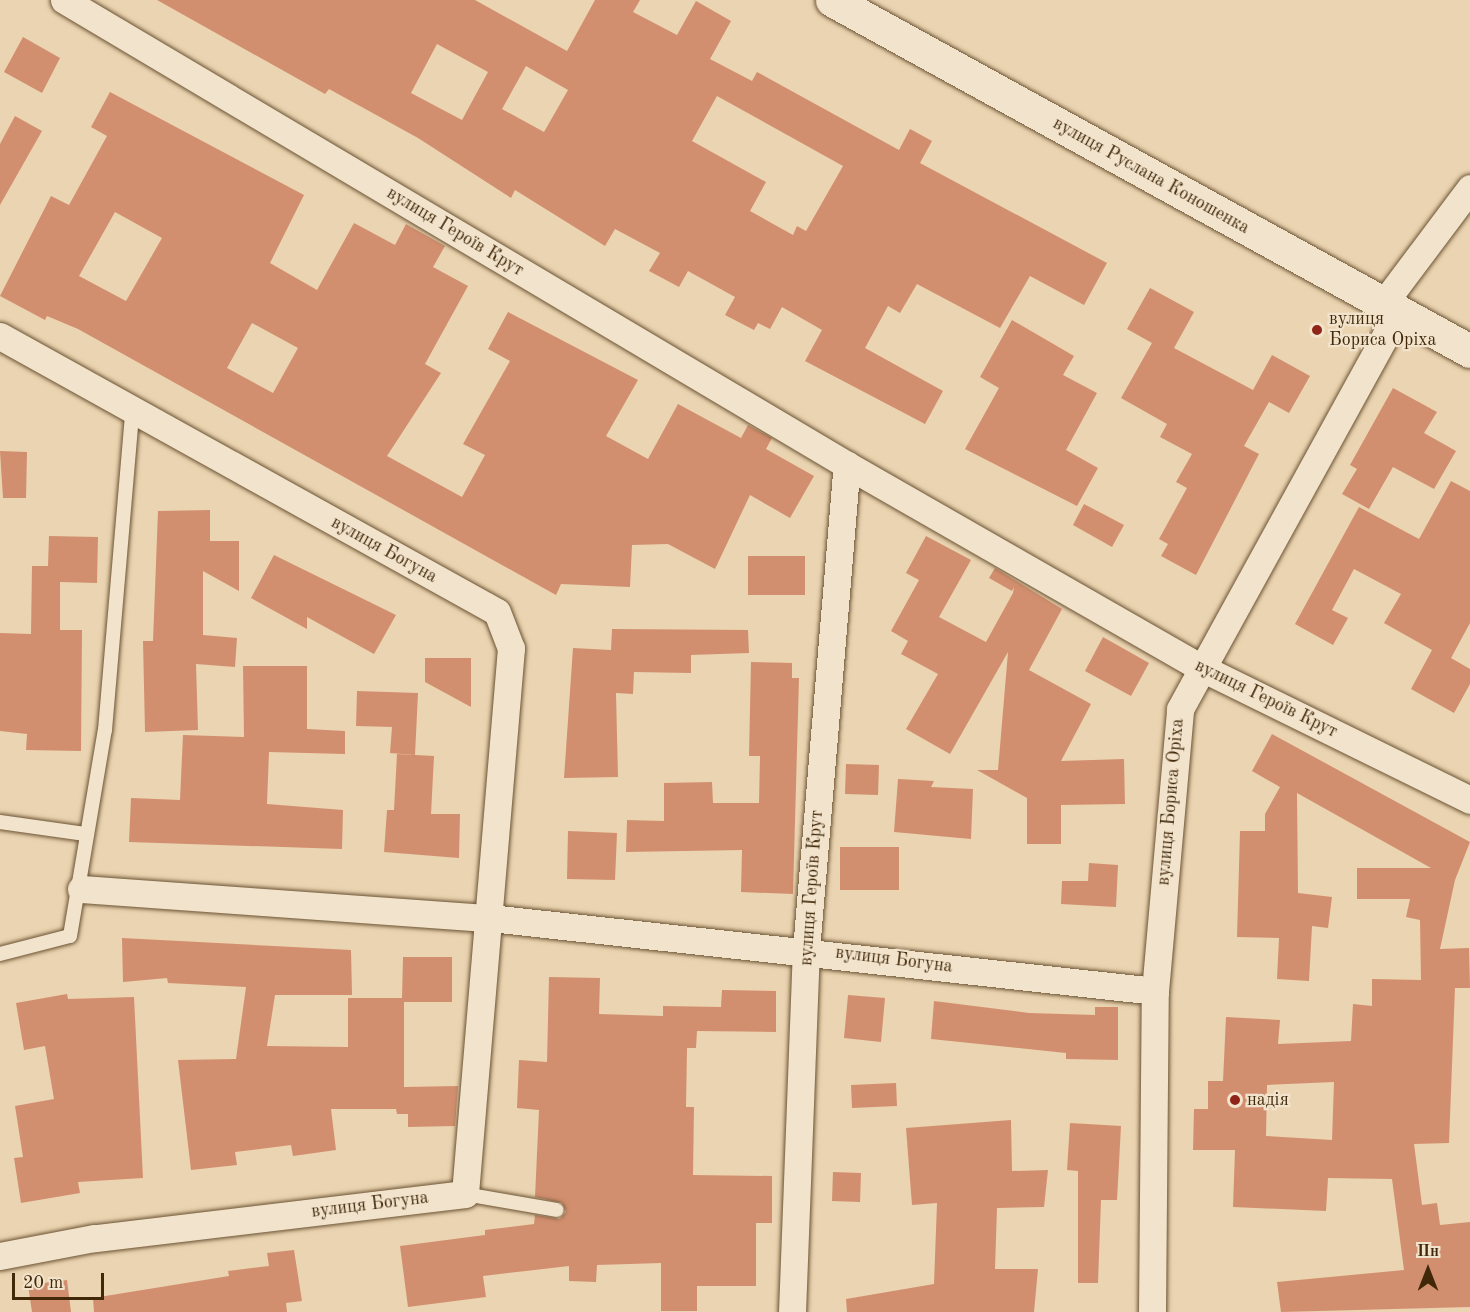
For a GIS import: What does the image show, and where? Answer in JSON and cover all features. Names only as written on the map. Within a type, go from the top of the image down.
[{"type":"street","name":"вулиця Героїв Крут","points":[[64,0],[847,465],[1200,667],[1470,800]]},
{"type":"street","name":"вулиця Руслана Коношенка","points":[[832,0],[1470,351]]},
{"type":"street","name":"вулиця Бориса Оріха","points":[[1152,1312],[1155,991],[1180,709],[1390,308],[1470,188]]},
{"type":"street","name":"вулиця Богуна","points":[[0,336],[132,412],[497,612],[511,648],[465,1194],[94,1238],[0,1256]]},
{"type":"street","name":"вулиця Героїв Крут","points":[[792,1312],[806,950],[847,465]]},
{"type":"street","name":"вулиця Богуна","points":[[81,889],[490,918],[806,950],[1155,991]]},
{"type":"lane","points":[[0,954],[70,936],[81,889],[85,834],[105,730],[132,412]]},
{"type":"lane","points":[[0,822],[85,834]]},
{"type":"lane","points":[[465,1194],[557,1210]]},
{"type":"building","points":[[157,0],[475,0],[567,51],[595,0],[640,0],[633,12],[677,35],[696,1],[731,21],[710,59],[752,81],[757,72],[899,150],[910,129],[932,141],[920,163],[1107,263],[1084,305],[1030,276],[1000,328],[917,284],[900,313],[888,306],[865,348],[943,391],[925,424],[805,361],[822,330],[782,307],[770,329],[758,323],[754,330],[725,315],[735,297],[688,271],[679,287],[649,271],[660,253],[615,229],[605,246],[515,190],[511,198],[418,138],[329,89],[325,94]],"holes":[[[437,44],[488,72],[462,120],[411,93]],[[526,66],[568,90],[544,132],[502,109]],[[717,96],[843,166],[806,231],[797,226],[793,235],[750,211],[766,182],[692,141]]]},
{"type":"building","points":[[23,37],[60,58],[42,93],[4,72]]},
{"type":"building","points":[[110,92],[304,195],[270,263],[317,290],[354,223],[395,245],[406,224],[445,246],[433,267],[468,286],[425,364],[441,373],[387,456],[462,497],[485,455],[463,444],[510,361],[488,349],[508,312],[638,380],[606,436],[648,459],[678,404],[741,438],[748,425],[772,438],[766,449],[814,476],[790,518],[750,495],[715,569],[668,544],[632,545],[630,587],[561,584],[556,595],[78,329],[47,316],[45,320],[0,296],[51,196],[69,205],[107,136],[91,127]],"holes":[[[115,212],[162,238],[126,301],[79,276]],[[252,323],[298,348],[273,393],[227,368]]]},
{"type":"building","points":[[15,116],[42,131],[0,205],[0,144]]},
{"type":"building","points":[[1150,288],[1194,312],[1174,348],[1253,390],[1272,355],[1310,376],[1289,413],[1269,402],[1244,446],[1259,454],[1196,575],[1161,556],[1168,544],[1159,539],[1187,488],[1176,482],[1192,454],[1160,437],[1167,424],[1121,398],[1152,343],[1127,329]]},
{"type":"building","points":[[1012,320],[1074,356],[1063,375],[1097,393],[1066,450],[1098,468],[1077,506],[965,449],[999,388],[980,377]]},
{"type":"building","points":[[1393,388],[1437,412],[1424,433],[1456,451],[1434,489],[1393,467],[1369,509],[1342,494],[1357,469],[1350,465]]},
{"type":"building","points":[[0,451],[27,452],[26,498],[3,498]]},
{"type":"building","points":[[1451,481],[1470,491],[1470,623],[1451,658],[1470,669],[1470,684],[1454,713],[1411,689],[1432,650],[1384,623],[1401,594],[1354,569],[1332,610],[1348,618],[1333,645],[1295,624],[1359,507],[1419,539]]},
{"type":"building","points":[[1084,504],[1124,525],[1112,547],[1073,525]]},
{"type":"building","points":[[210,510],[210,541],[239,541],[239,591],[203,571],[203,635],[237,638],[235,667],[196,664],[198,730],[145,732],[143,641],[153,641],[158,511]]},
{"type":"building","points":[[49,536],[98,537],[97,583],[60,582],[60,630],[82,630],[81,751],[26,750],[27,734],[0,731],[0,633],[31,634],[32,566],[48,566]]},
{"type":"building","points":[[926,536],[971,560],[939,617],[986,642],[1013,593],[1014,587],[1012,591],[989,578],[995,568],[1062,609],[1029,670],[1091,704],[1061,761],[1124,759],[1125,804],[1061,805],[1061,844],[1027,844],[1027,798],[977,770],[998,770],[1008,652],[950,754],[906,729],[938,674],[901,654],[908,641],[891,631],[919,580],[906,573]]},
{"type":"building","points":[[274,555],[396,615],[374,654],[307,617],[307,629],[251,598]]},
{"type":"building","points":[[748,556],[805,556],[805,595],[748,595]]},
{"type":"building","points":[[612,629],[748,630],[749,653],[691,655],[691,673],[634,672],[633,694],[616,693],[618,777],[564,778],[573,648],[611,650]]},
{"type":"building","points":[[1103,637],[1149,663],[1131,696],[1085,671]]},
{"type":"building","points":[[425,658],[471,658],[471,707],[425,682]]},
{"type":"building","points":[[751,662],[792,663],[792,678],[799,678],[793,894],[741,892],[742,850],[626,852],[627,820],[664,821],[664,783],[712,782],[713,803],[759,803],[760,756],[749,756]]},
{"type":"building","points":[[243,666],[307,666],[307,729],[345,731],[345,754],[269,752],[267,804],[343,810],[342,849],[129,842],[131,798],[180,800],[183,735],[244,737]]},
{"type":"building","points":[[357,691],[418,693],[415,755],[390,753],[392,727],[356,726]]},
{"type":"building","points":[[1272,734],[1470,842],[1455,880],[1440,949],[1469,948],[1470,988],[1455,988],[1449,1143],[1414,1144],[1422,1205],[1437,1203],[1440,1225],[1470,1222],[1470,1307],[1281,1312],[1277,1282],[1404,1270],[1392,1179],[1328,1178],[1326,1211],[1233,1207],[1235,1150],[1193,1150],[1194,1109],[1208,1109],[1208,1081],[1223,1081],[1226,1017],[1280,1020],[1278,1044],[1351,1041],[1353,1004],[1372,1006],[1372,979],[1421,980],[1420,920],[1406,917],[1410,899],[1357,899],[1357,868],[1431,868],[1297,793],[1298,893],[1332,897],[1328,928],[1312,926],[1309,981],[1277,979],[1279,938],[1237,937],[1240,831],[1265,831],[1265,814],[1280,787],[1252,771]],"holes":[[[1334,1082],[1332,1140],[1266,1136],[1267,1085]]]},
{"type":"building","points":[[397,754],[434,756],[431,814],[460,814],[459,858],[384,852],[387,810],[394,810]]},
{"type":"building","points":[[846,764],[879,765],[878,795],[845,794]]},
{"type":"building","points":[[898,779],[934,781],[931,787],[973,789],[971,839],[894,832]]},
{"type":"building","points":[[568,831],[617,833],[615,880],[567,879]]},
{"type":"building","points":[[840,847],[899,847],[899,890],[840,890]]},
{"type":"building","points":[[1089,863],[1118,865],[1116,907],[1061,904],[1062,881],[1088,881]]},
{"type":"building","points":[[122,938],[351,950],[352,995],[275,995],[267,1046],[348,1047],[348,998],[402,998],[403,957],[452,957],[452,1002],[404,1002],[404,1087],[458,1086],[455,1126],[408,1127],[408,1114],[397,1114],[396,1109],[331,1109],[336,1150],[293,1156],[291,1145],[235,1152],[237,1165],[191,1170],[178,1060],[236,1059],[246,987],[168,983],[167,978],[123,982]]},
{"type":"building","points":[[549,977],[600,978],[599,1014],[663,1016],[663,1006],[721,1007],[722,990],[776,991],[776,1032],[697,1031],[696,1048],[687,1048],[686,1107],[694,1107],[693,1175],[772,1176],[772,1223],[756,1223],[756,1286],[697,1286],[697,1311],[661,1311],[661,1263],[597,1265],[596,1282],[569,1281],[569,1266],[483,1276],[486,1297],[408,1307],[400,1246],[485,1235],[485,1230],[534,1224],[535,1215],[560,1219],[566,1212],[562,1203],[535,1197],[539,1110],[517,1108],[519,1060],[547,1062]]},
{"type":"building","points":[[67,994],[68,999],[134,997],[143,1178],[78,1182],[80,1193],[21,1203],[14,1158],[23,1157],[15,1106],[54,1099],[45,1046],[24,1050],[16,1003]]},
{"type":"building","points":[[848,995],[885,998],[881,1042],[844,1038]]},
{"type":"building","points":[[934,1001],[1029,1013],[1095,1015],[1095,1007],[1118,1007],[1118,1060],[1066,1059],[1066,1053],[931,1039]]},
{"type":"building","points":[[896,1083],[897,1106],[852,1108],[851,1085]]},
{"type":"building","points":[[1011,1120],[1012,1171],[1048,1170],[1044,1207],[997,1208],[995,1269],[1038,1269],[1034,1312],[847,1312],[846,1299],[934,1284],[937,1203],[912,1205],[906,1128]]},
{"type":"building","points":[[1070,1123],[1121,1126],[1117,1200],[1101,1200],[1098,1283],[1078,1283],[1078,1171],[1067,1170]]},
{"type":"building","points":[[833,1172],[861,1173],[860,1202],[832,1201]]},
{"type":"building","points":[[294,1250],[302,1301],[286,1303],[287,1312],[94,1312],[93,1298],[229,1276],[228,1271],[269,1266],[267,1253]]},
{"type":"building","points":[[67,1280],[71,1312],[32,1312],[28,1285]]},
{"type":"place","name":"вулиця Бориса Оріха","points":[[1317,330]]},
{"type":"place","name":"надія","points":[[1235,1100]]}]
